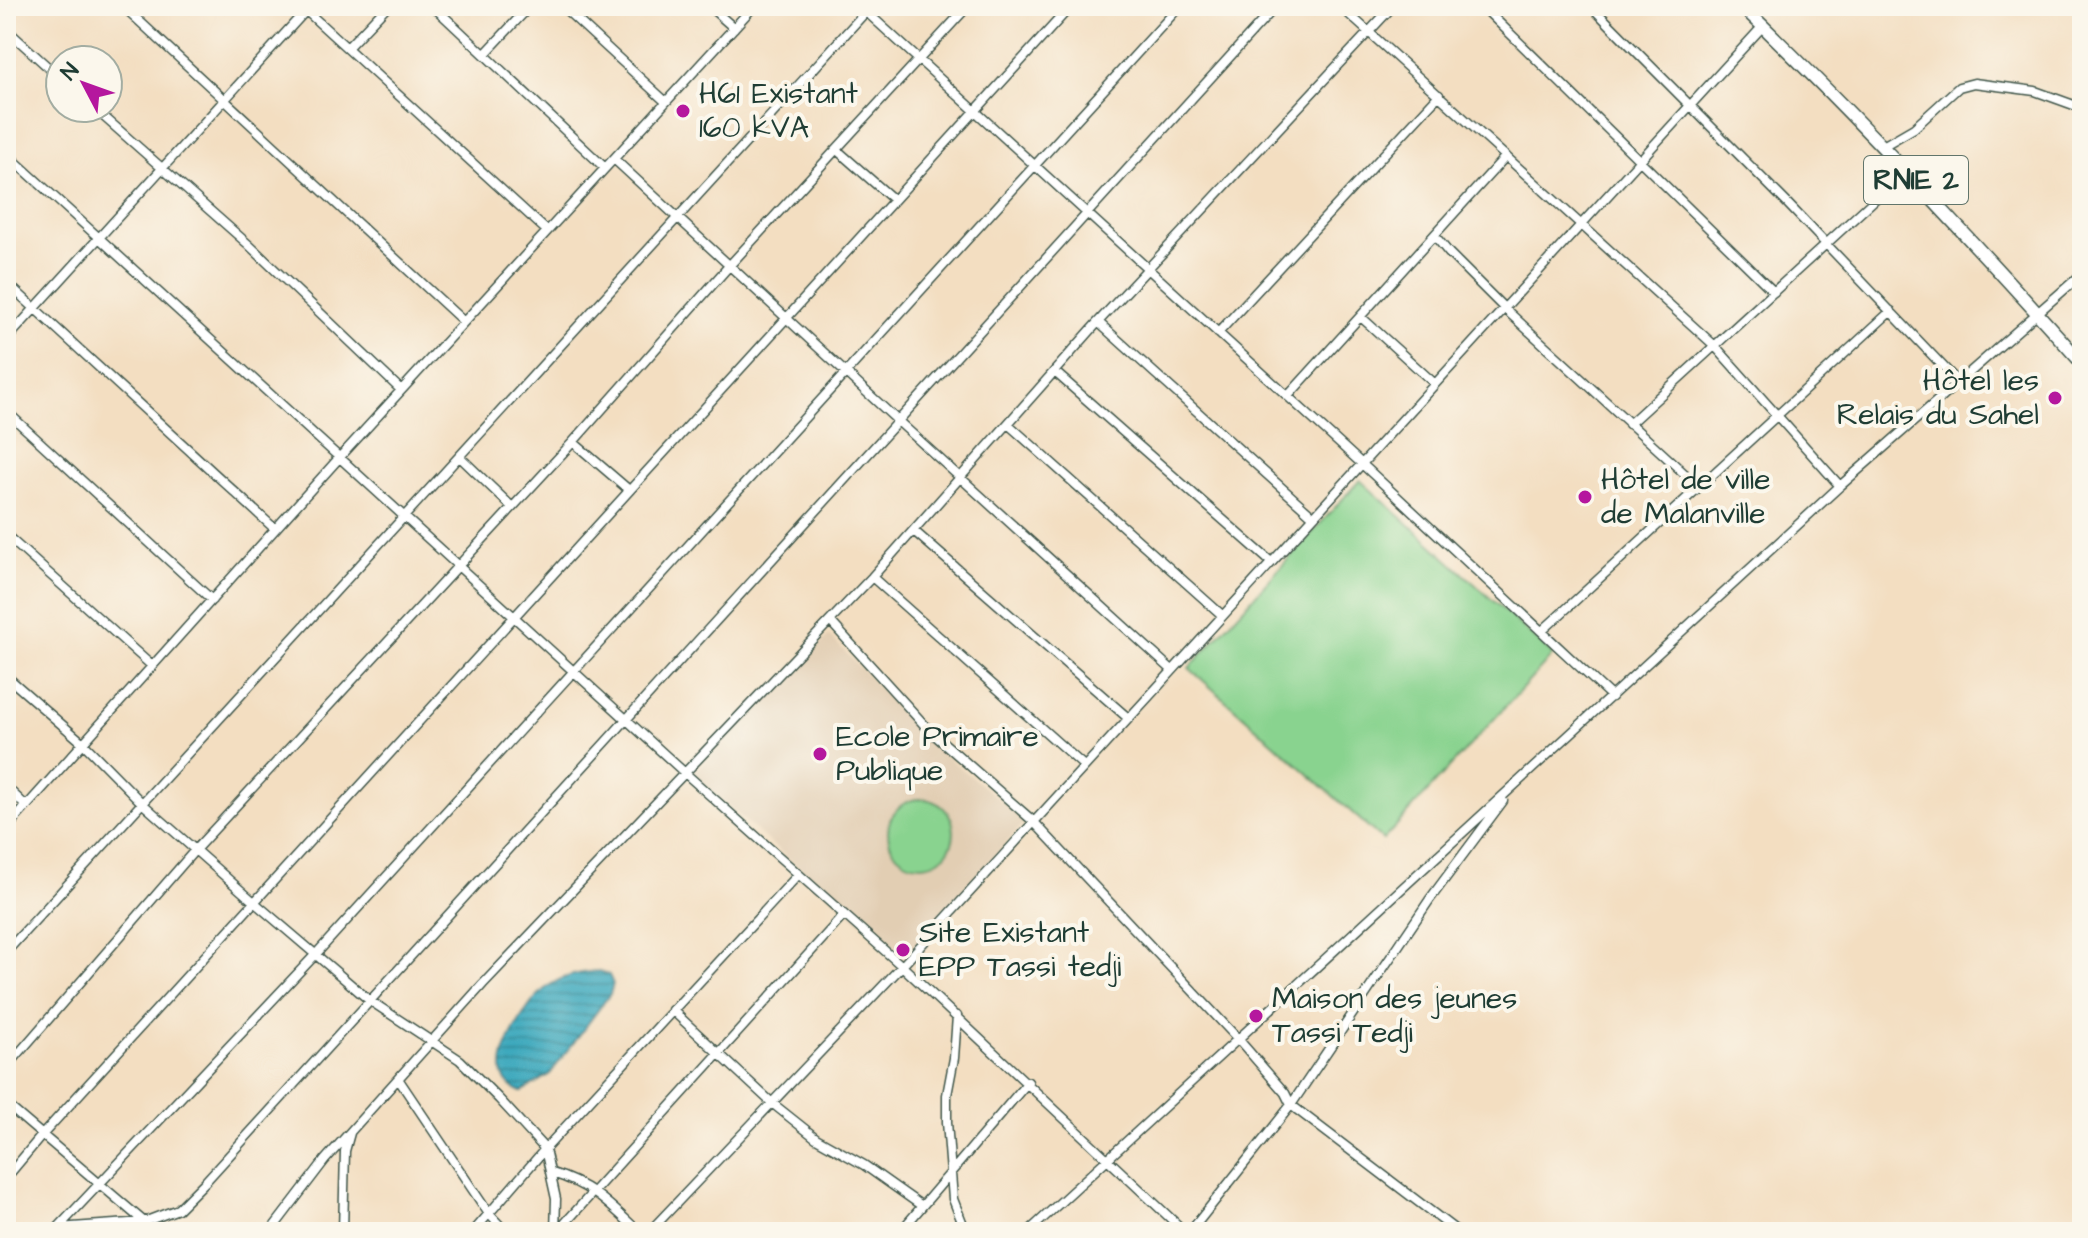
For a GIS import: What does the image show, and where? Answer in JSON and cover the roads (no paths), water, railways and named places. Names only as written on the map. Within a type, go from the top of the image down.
[{"type":"main road","name":"RNIE 2","points":[[1742,6],[1907,170],[2082,363]]},
{"type":"street","points":[[123,6],[464,322]]},
{"type":"street","points":[[347,48],[387,6]]},
{"type":"street","points":[[433,6],[605,168]]},
{"type":"street","points":[[485,54],[530,6]]},
{"type":"street","points":[[562,6],[666,102]]},
{"type":"street","points":[[709,6],[734,28]]},
{"type":"street","points":[[6,829],[340,457],[754,6]]},
{"type":"street","points":[[6,1068],[195,850],[573,442],[729,266],[968,6]]},
{"type":"street","points":[[6,1178],[1071,6]]},
{"type":"street","points":[[56,1230],[316,954],[1180,6]]},
{"type":"street","points":[[56,1230],[144,1222],[178,1209],[1276,6]]},
{"type":"street","points":[[1340,6],[1715,346],[1840,486]]},
{"type":"street","points":[[270,1232],[350,1131],[536,928],[872,577],[1098,322],[1393,6]]},
{"type":"street","points":[[1482,6],[1774,292]]},
{"type":"street","points":[[1591,6],[1691,105],[1957,381]]},
{"type":"street","points":[[6,340],[306,7],[547,231]]},
{"type":"street","points":[[6,952],[461,458],[866,8],[1612,697]]},
{"type":"street","points":[[649,1232],[902,966],[1763,26]]},
{"type":"street","points":[[6,29],[44,63]]},
{"type":"street","points":[[1883,146],[1914,128],[1959,87],[1974,83],[2035,91],[2082,108]]},
{"type":"street","points":[[1218,333],[1439,95]]},
{"type":"street","points":[[112,124],[249,245],[401,390]]},
{"type":"street","points":[[837,150],[894,200]]},
{"type":"street","points":[[6,153],[686,774],[957,1016],[1188,1232],[1291,1105],[1430,899],[1515,784]]},
{"type":"street","points":[[1288,396],[1506,156]]},
{"type":"street","points":[[614,159],[1172,670]]},
{"type":"street","points":[[1629,424],[1907,170]]},
{"type":"street","points":[[1435,236],[1504,308],[1699,487]]},
{"type":"street","points":[[1028,1232],[1840,486],[2082,274]]},
{"type":"street","points":[[6,282],[275,529]]},
{"type":"street","points":[[1542,631],[1891,311]]},
{"type":"street","points":[[1361,317],[1435,384]]},
{"type":"street","points":[[1098,322],[1313,516]]},
{"type":"street","points":[[1055,372],[1271,562]]},
{"type":"street","points":[[6,411],[212,600]]},
{"type":"street","points":[[1008,424],[1222,615]]},
{"type":"street","points":[[573,442],[629,490]]},
{"type":"street","points":[[461,458],[512,507]]},
{"type":"street","points":[[914,531],[1128,718]]},
{"type":"street","points":[[6,535],[152,666]]},
{"type":"street","points":[[872,577],[1084,766]]},
{"type":"street","points":[[830,621],[929,730],[1033,821],[1239,1040],[1277,1082],[1291,1105],[1458,1232]]},
{"type":"street","points":[[6,676],[83,743],[143,804],[369,1000],[460,1060],[545,1149],[556,1199],[556,1232]]},
{"type":"street","points":[[6,787],[26,806]]},
{"type":"street","points":[[473,1232],[545,1149],[798,875]]},
{"type":"street","points":[[556,1232],[844,915]]},
{"type":"street","points":[[672,1010],[772,1103],[816,1138],[864,1165],[922,1206]]},
{"type":"street","points":[[957,1016],[947,1095],[953,1199],[966,1232]]},
{"type":"street","points":[[399,1080],[489,1214],[506,1232]]},
{"type":"street","points":[[900,1232],[1028,1082]]},
{"type":"street","points":[[6,1104],[156,1232]]},
{"type":"street","points":[[343,1232],[345,1151],[350,1131]]},
{"type":"street","points":[[552,1173],[595,1190],[639,1232]]},
{"type":"water","points":[[600,971],[609,975],[613,984],[610,994],[550,1074],[521,1092],[510,1085],[503,1075],[504,1054],[515,1028],[531,1004],[558,980]]},
{"type":"place","name":"H61 Existant 160 kVA","points":[[683,111]]},
{"type":"place","name":"Hôtel les Relais du Sahel","points":[[2055,398]]},
{"type":"place","name":"Hôtel de ville de Malanville","points":[[1585,497]]},
{"type":"place","name":"Ecole Primaire Publique","points":[[820,754]]},
{"type":"place","name":"Site Existant EPP Tassi tedji","points":[[903,950]]},
{"type":"place","name":"Maison des jeunes Tassi Tedji","points":[[1256,1016]]}]
